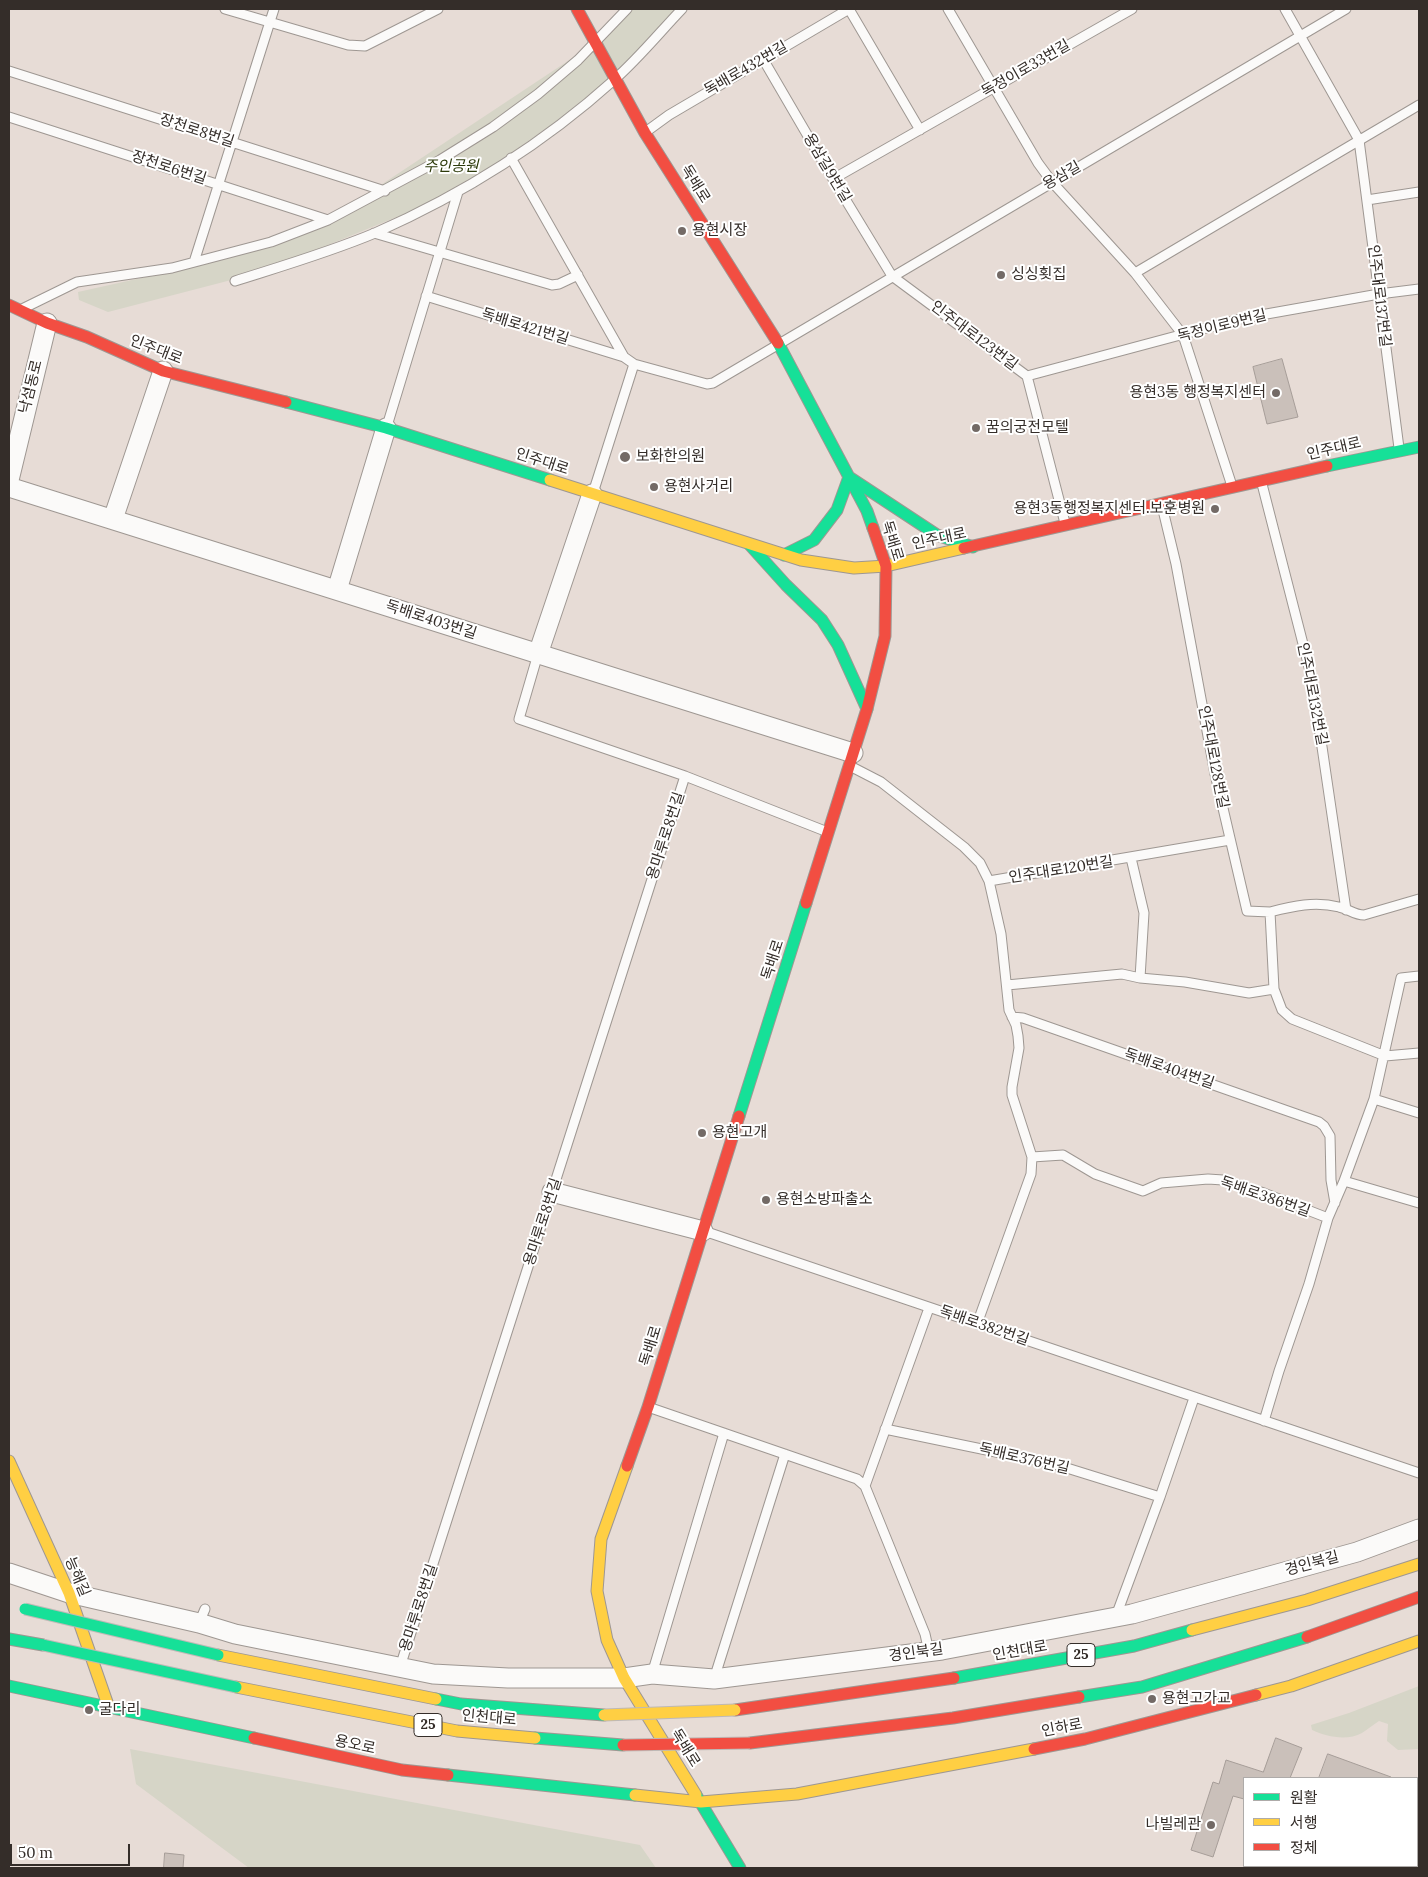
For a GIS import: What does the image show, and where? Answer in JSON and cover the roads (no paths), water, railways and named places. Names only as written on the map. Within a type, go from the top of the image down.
[{"type":"main road","name":"독배로","points":[[577,9],[645,133],[779,344],[867,512],[886,566],[885,636],[867,709],[830,833],[648,1407],[601,1539],[597,1590],[607,1640],[624,1678],[740,1868]]},
{"type":"main road","name":"인주대로","points":[[14,308],[47,323],[87,337],[163,371],[386,428],[801,560],[854,568],[886,566],[1366,457],[1419,448]]},
{"type":"main road","points":[[784,555],[814,540],[837,510],[849,477],[936,535],[974,547]]},
{"type":"main road","points":[[749,544],[786,585],[822,620],[838,645],[867,709]]},
{"type":"main road","name":"능해길","points":[[9,1461],[69,1593],[109,1708]]},
{"type":"main road","name":"인천대로","points":[[21,1608],[218,1654],[461,1704],[604,1715],[735,1710],[946,1679],[1134,1646],[1306,1600],[1419,1564]]},
{"type":"main road","name":"인천대로","points":[[9,1639],[456,1731],[623,1744],[750,1743],[953,1718],[1142,1687],[1324,1632],[1419,1597]]},
{"type":"main road","name":"인하로","points":[[701,1802],[797,1794],[1085,1739],[1291,1686],[1419,1641]]},
{"type":"main road","name":"용오로","points":[[9,1686],[402,1770],[701,1802]]},
{"type":"street","name":"낙섬동로","points":[[9,480],[16,417],[47,323]]},
{"type":"street","points":[[113,520],[163,371]]},
{"type":"street","points":[[337,590],[386,428]]},
{"type":"street","name":"독배로403번길","points":[[9,487],[538,654],[851,759]]},
{"type":"street","points":[[538,654],[592,494]]},
{"type":"street","points":[[552,1192],[703,1231]]},
{"type":"street","name":"경인북길","points":[[9,1573],[69,1593],[202,1616],[236,1634],[433,1674],[508,1678],[624,1678],[652,1674],[714,1679],[929,1652],[1116,1617],[1357,1552],[1419,1530]]},
{"type":"lane","points":[[225,9],[348,45],[364,46],[438,9]]},
{"type":"lane","points":[[194,262],[274,9]]},
{"type":"lane","points":[[14,308],[77,282],[172,268],[270,242],[328,220],[440,160],[492,127],[538,94],[578,60],[627,9]]},
{"type":"lane","points":[[235,281],[303,260],[374,233],[458,192],[511,158],[579,109],[615,80],[682,9]]},
{"type":"lane","points":[[849,9],[920,130]]},
{"type":"lane","name":"독배로432번길","points":[[645,133],[669,115],[849,9]]},
{"type":"lane","points":[[948,9],[1038,163],[1052,182],[1135,273],[1183,335],[1232,488]]},
{"type":"lane","name":"독정이로33번길","points":[[833,179],[1132,9]]},
{"type":"lane","name":"인주대로137번길","points":[[1285,9],[1302,35],[1360,140],[1399,451]]},
{"type":"lane","name":"용삼길","points":[[779,344],[1346,9]]},
{"type":"lane","name":"용삼길9번길","points":[[763,59],[892,276]]},
{"type":"lane","name":"장천로8번길","points":[[9,71],[385,191]]},
{"type":"lane","points":[[1135,273],[1419,105]]},
{"type":"lane","name":"장천로6번길","points":[[9,117],[328,220]]},
{"type":"lane","points":[[374,233],[552,285],[559,284],[578,275],[511,158]]},
{"type":"lane","points":[[386,428],[458,192]]},
{"type":"lane","points":[[1367,200],[1419,192]]},
{"type":"lane","name":"독배로421번길","points":[[578,275],[624,357]]},
{"type":"lane","name":"인주대로123번길","points":[[892,276],[1027,376],[1066,526]]},
{"type":"lane","name":"독정이로9번길","points":[[1027,376],[1244,318],[1379,294],[1419,289]]},
{"type":"lane","name":"독배로421번길","points":[[426,296],[624,357],[634,364],[706,384],[713,382],[779,344]]},
{"type":"lane","points":[[592,494],[634,364]]},
{"type":"lane","name":"인주대로132번길","points":[[1261,481],[1312,679],[1346,910]]},
{"type":"lane","name":"인주대로128번길","points":[[1161,504],[1176,564],[1216,774],[1247,911],[1270,912]]},
{"type":"lane","points":[[538,654],[519,719],[686,776],[830,833]]},
{"type":"lane","points":[[851,759],[964,847],[980,863],[990,882],[1001,934],[1009,1010],[1016,1025],[1019,1048],[1012,1095],[1032,1157],[1031,1174],[977,1324]]},
{"type":"lane","name":"용마루로8번길","points":[[400,1667],[686,776]]},
{"type":"lane","points":[[1131,858],[1230,840]]},
{"type":"lane","name":"인주대로120번길","points":[[990,882],[1131,858],[1144,913],[1140,978]]},
{"type":"lane","points":[[1419,898],[1364,915],[1356,915],[1341,907],[1318,903],[1270,912],[1274,989],[1282,1010],[1292,1019],[1385,1056],[1419,1053]]},
{"type":"lane","points":[[1007,985],[1122,974],[1249,993],[1274,989]]},
{"type":"lane","points":[[1264,1421],[1309,1284],[1328,1218],[1344,1181],[1374,1099],[1401,978],[1419,976]]},
{"type":"lane","name":"독배로404번길","points":[[1012,1017],[1023,1018],[1319,1122],[1330,1136],[1331,1180],[1335,1203]]},
{"type":"lane","points":[[1374,1099],[1419,1113]]},
{"type":"lane","name":"독배로386번길","points":[[1032,1157],[1063,1155],[1095,1174],[1143,1191],[1161,1183],[1208,1179],[1223,1180],[1264,1193],[1328,1218]]},
{"type":"lane","points":[[1344,1181],[1419,1203]]},
{"type":"lane","name":"독배로382번길","points":[[703,1231],[1194,1398],[1419,1472]]},
{"type":"lane","points":[[865,1486],[929,1308]]},
{"type":"lane","points":[[1116,1617],[1194,1398]]},
{"type":"lane","points":[[648,1407],[857,1479],[865,1486],[925,1634],[929,1652]]},
{"type":"lane","name":"독배로376번길","points":[[885,1428],[1054,1464],[1160,1497]]},
{"type":"lane","points":[[652,1674],[724,1433]]},
{"type":"lane","points":[[714,1679],[785,1454]]},
{"type":"place","name":"용현시장","points":[[682,231]]},
{"type":"place","name":"싱싱횟집","points":[[1001,275]]},
{"type":"place","name":"용현3동 행정복지센터","points":[[1276,393]]},
{"type":"place","name":"꿈의궁전모텔","points":[[976,428]]},
{"type":"place","name":"보화한의원","points":[[625,457]]},
{"type":"place","name":"용현사거리","points":[[654,487]]},
{"type":"place","name":"용현3동행정복지센터.보훈병원","points":[[1215,509]]},
{"type":"place","name":"용현고개","points":[[702,1133]]},
{"type":"place","name":"용현소방파출소","points":[[766,1200]]},
{"type":"place","name":"용현고가교","points":[[1152,1699]]},
{"type":"place","name":"굴다리","points":[[89,1710]]},
{"type":"place","name":"나빌레관","points":[[1211,1825]]},
{"type":"park label","name":"주인공원","points":[[451,167]]}]
